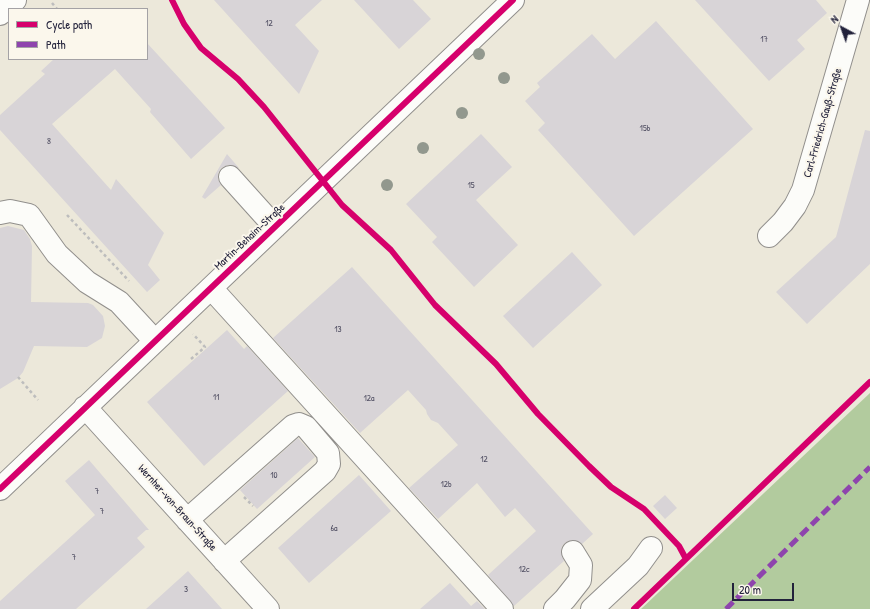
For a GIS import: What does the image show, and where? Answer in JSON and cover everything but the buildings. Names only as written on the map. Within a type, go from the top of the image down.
[{"type":"street","points":[[0,14],[16,0]]},
{"type":"street","name":"Martin-Behaim-Straße","points":[[0,489],[513,0]]},
{"type":"street","name":"Carl-Friedrich-Gauß-Straße","points":[[769,236],[786,218],[803,190],[858,0]]},
{"type":"street","points":[[230,177],[275,227]]},
{"type":"street","points":[[0,213],[10,211],[29,215],[57,254],[87,282],[120,302],[155,341]]},
{"type":"street","points":[[211,288],[502,609]]},
{"type":"street","name":"Wernher-von-Braun-Straße","points":[[85,407],[268,609]]},
{"type":"street","points":[[187,520],[293,426],[299,424],[306,427],[328,453],[329,464],[325,471],[224,561]]},
{"type":"street","points":[[592,609],[638,566],[651,548]]},
{"type":"street","points":[[555,609],[580,580],[581,565],[573,552]]},
{"type":"path","points":[[52,3],[56,8]]},
{"type":"path","points":[[67,215],[130,283]]},
{"type":"path","points":[[192,359],[205,347],[193,333]]},
{"type":"path","points":[[18,378],[38,400]]},
{"type":"path","points":[[241,493],[255,508]]},
{"type":"green space","points":[[870,393],[870,609],[641,609]]},
{"type":"marked path","points":[[726,609],[870,467]]},
{"type":"cycle path","points":[[172,0],[184,24],[201,48],[238,79],[264,107],[342,205],[391,250],[435,305],[496,364],[538,414],[611,487],[644,509],[679,546],[686,559]]},
{"type":"cycle path","points":[[0,489],[513,0]]},
{"type":"cycle path","points":[[634,609],[870,382]]}]
